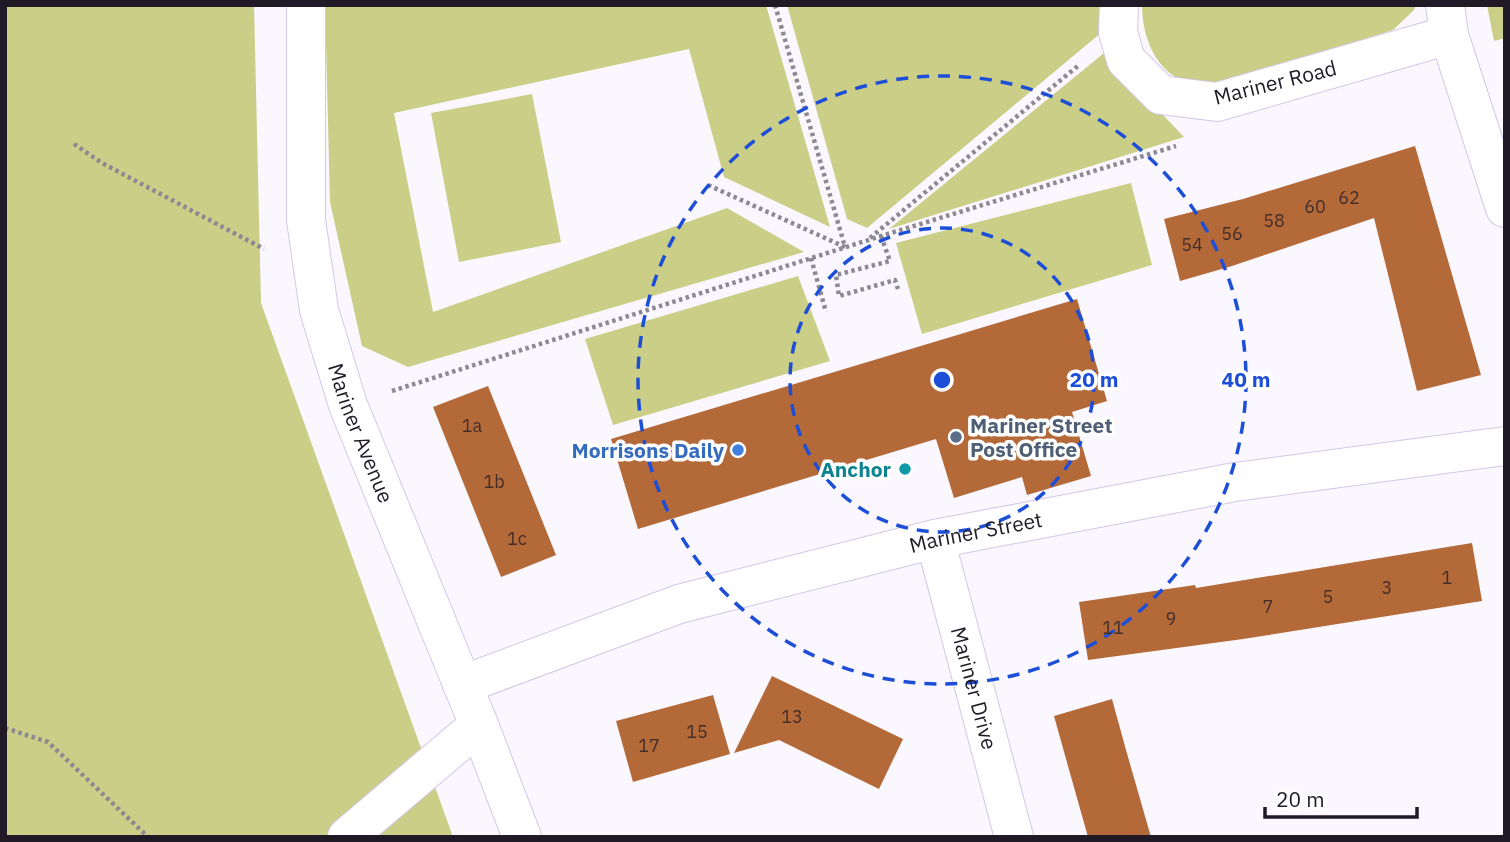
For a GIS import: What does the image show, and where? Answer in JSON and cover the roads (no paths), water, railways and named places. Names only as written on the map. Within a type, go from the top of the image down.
[{"type":"street","name":"Mariner Avenue","points":[[306,5],[306,220],[319,310],[348,405],[522,837]]},
{"type":"street","name":"Mariner Road","points":[[1118,19],[1126,60],[1161,95],[1217,102],[1447,20],[1505,208]]},
{"type":"street","name":"Mariner Street","points":[[462,685],[679,604],[935,539],[1235,482],[1505,446]]},
{"type":"street","name":"Mariner Drive","points":[[935,539],[1014,837]]},
{"type":"street","points":[[347,837],[479,725]]},
{"type":"place","name":"Mariner Street Post Office","points":[[956,437]]},
{"type":"place","name":"Morrisons Daily","points":[[738,450]]},
{"type":"place","name":"Anchor","points":[[905,469]]}]
